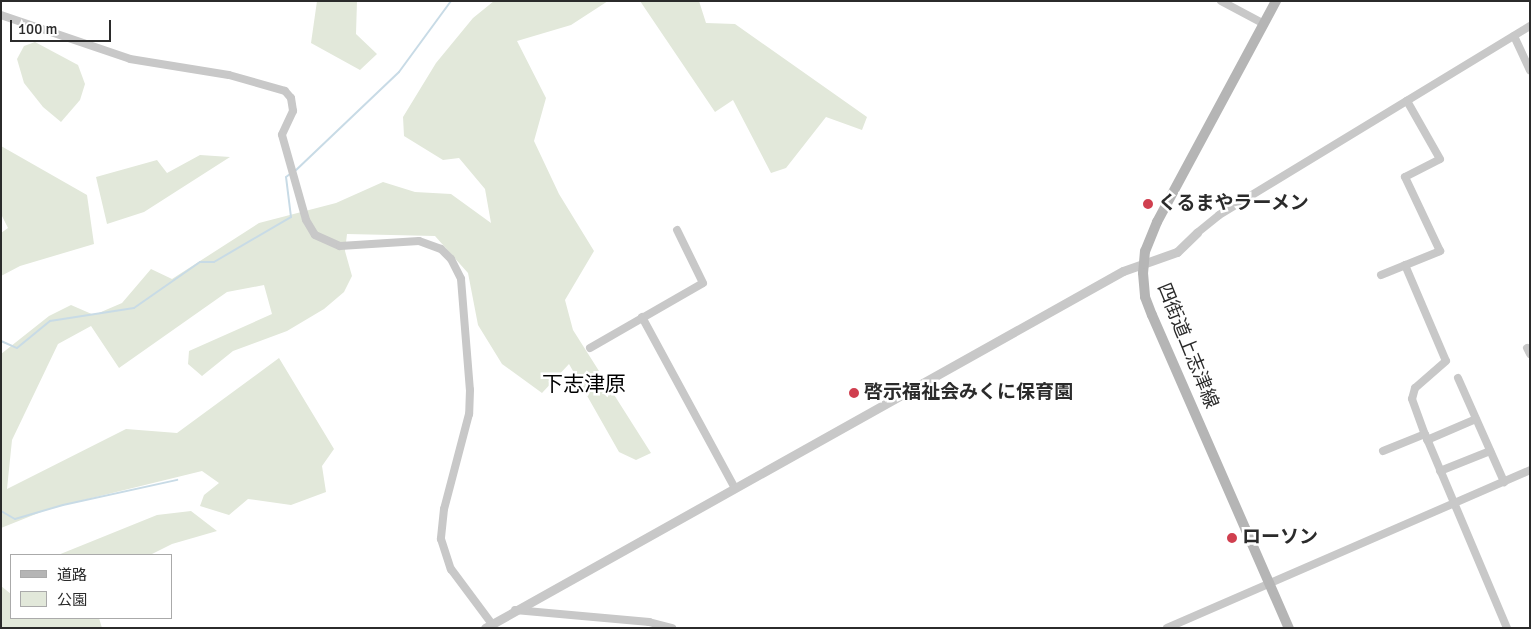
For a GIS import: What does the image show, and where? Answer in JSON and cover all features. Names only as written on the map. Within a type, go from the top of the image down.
[{"type":"main road","name":"四街道上志津線","points":[[1276,1],[1157,222],[1142,264],[1145,297],[1152,315],[1289,628]]},
{"type":"street","points":[[1221,1],[1264,24]]},
{"type":"street","points":[[1,15],[130,59],[229,75],[285,91],[290,98],[293,111],[282,135],[306,220],[315,235],[340,246],[424,242],[441,249],[451,259],[461,279],[470,390],[469,414],[444,510],[441,539],[451,569],[488,626],[1123,271],[1177,252],[1196,233],[1219,215],[1530,26]]},
{"type":"street","points":[[1514,36],[1530,70]]},
{"type":"street","points":[[1381,275],[1440,251],[1405,177],[1440,158],[1407,101]]},
{"type":"street","points":[[590,348],[703,283],[677,230]]},
{"type":"street","points":[[1405,265],[1446,361],[1415,388],[1412,399],[1453,504],[1507,628]]},
{"type":"street","points":[[642,318],[735,488]]},
{"type":"street","points":[[1458,378],[1504,482]]},
{"type":"street","points":[[1383,451],[1476,419]]},
{"type":"street","points":[[1440,471],[1490,451]]},
{"type":"street","points":[[1167,628],[1530,470]]},
{"type":"street","points":[[515,610],[649,622],[672,628]]},
{"type":"green space","points":[[317,1],[357,1],[356,34],[377,54],[360,70],[311,43]]},
{"type":"green space","points":[[494,1],[608,1],[571,25],[517,41],[546,98],[534,141],[559,194],[594,251],[565,300],[573,330],[651,453],[636,460],[619,452],[569,364],[542,393],[502,364],[478,325],[468,273],[435,236],[347,234],[345,251],[352,276],[344,292],[324,309],[287,331],[233,351],[202,376],[188,364],[189,351],[272,314],[264,285],[227,292],[119,368],[91,326],[58,344],[12,440],[7,489],[126,429],[177,433],[279,358],[334,449],[322,466],[326,492],[291,505],[248,499],[229,515],[200,506],[204,495],[219,483],[202,471],[51,508],[1,528],[1,354],[49,316],[71,305],[94,315],[122,303],[151,269],[172,279],[259,223],[336,203],[383,182],[415,192],[451,194],[491,223],[485,189],[459,158],[443,160],[404,136],[403,117],[436,63],[473,18]]},
{"type":"green space","points":[[640,1],[699,1],[706,23],[735,24],[867,117],[862,130],[826,117],[786,168],[771,173],[733,100],[715,112]]},
{"type":"green space","points":[[35,42],[78,65],[85,84],[80,100],[61,122],[43,107],[24,83],[17,59],[24,46]]},
{"type":"green space","points":[[1,146],[87,195],[94,244],[20,266],[1,276],[1,233],[8,228],[1,214]]},
{"type":"green space","points":[[200,155],[230,157],[144,212],[107,224],[96,177],[157,160],[167,173]]},
{"type":"green space","points":[[191,511],[217,531],[172,544],[152,554],[60,554],[157,515]]},
{"type":"green space","points":[[1,586],[10,593],[10,619],[99,619],[102,628],[1,628]]},
{"type":"waterway","points":[[294,172],[399,72],[451,1]]},
{"type":"waterway","points":[[1,341],[17,348],[50,321],[134,308],[200,262],[214,262],[291,217],[286,177],[290,174]]},
{"type":"waterway","points":[[1,511],[15,519],[63,505],[177,480]]},
{"type":"place","name":"くるまやラーメン","points":[[1148,204]]},
{"type":"place","name":"啓示福祉会みくに保育園","points":[[854,393]]},
{"type":"place","name":"ローソン","points":[[1232,538]]},
{"type":"district","name":"下志津原","points":[[584,384]]}]
